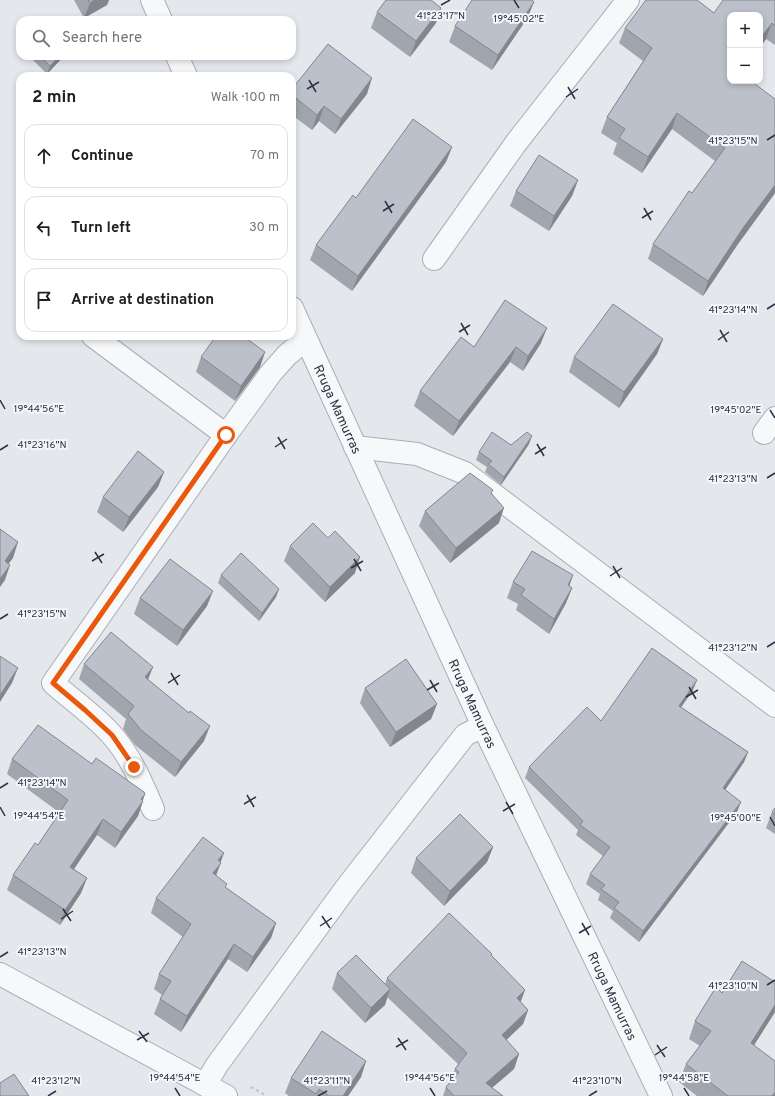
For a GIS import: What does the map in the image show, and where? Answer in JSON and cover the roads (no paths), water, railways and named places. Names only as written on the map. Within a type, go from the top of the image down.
[{"type":"street","points":[[152,0],[159,16]]},
{"type":"street","points":[[434,259],[516,143],[628,0]]},
{"type":"street","points":[[179,60],[184,72]]},
{"type":"street","name":"Rruga Mamurras","points":[[296,317],[483,726],[661,1096]]},
{"type":"street","points":[[153,809],[134,767],[112,735],[53,683],[226,435],[287,355],[306,339]]},
{"type":"street","points":[[98,340],[226,435]]},
{"type":"street","points":[[355,447],[418,454],[465,473],[775,706]]},
{"type":"street","points":[[205,1085],[217,1065],[346,888],[465,735],[483,726]]},
{"type":"street","points":[[0,974],[226,1096]]}]
